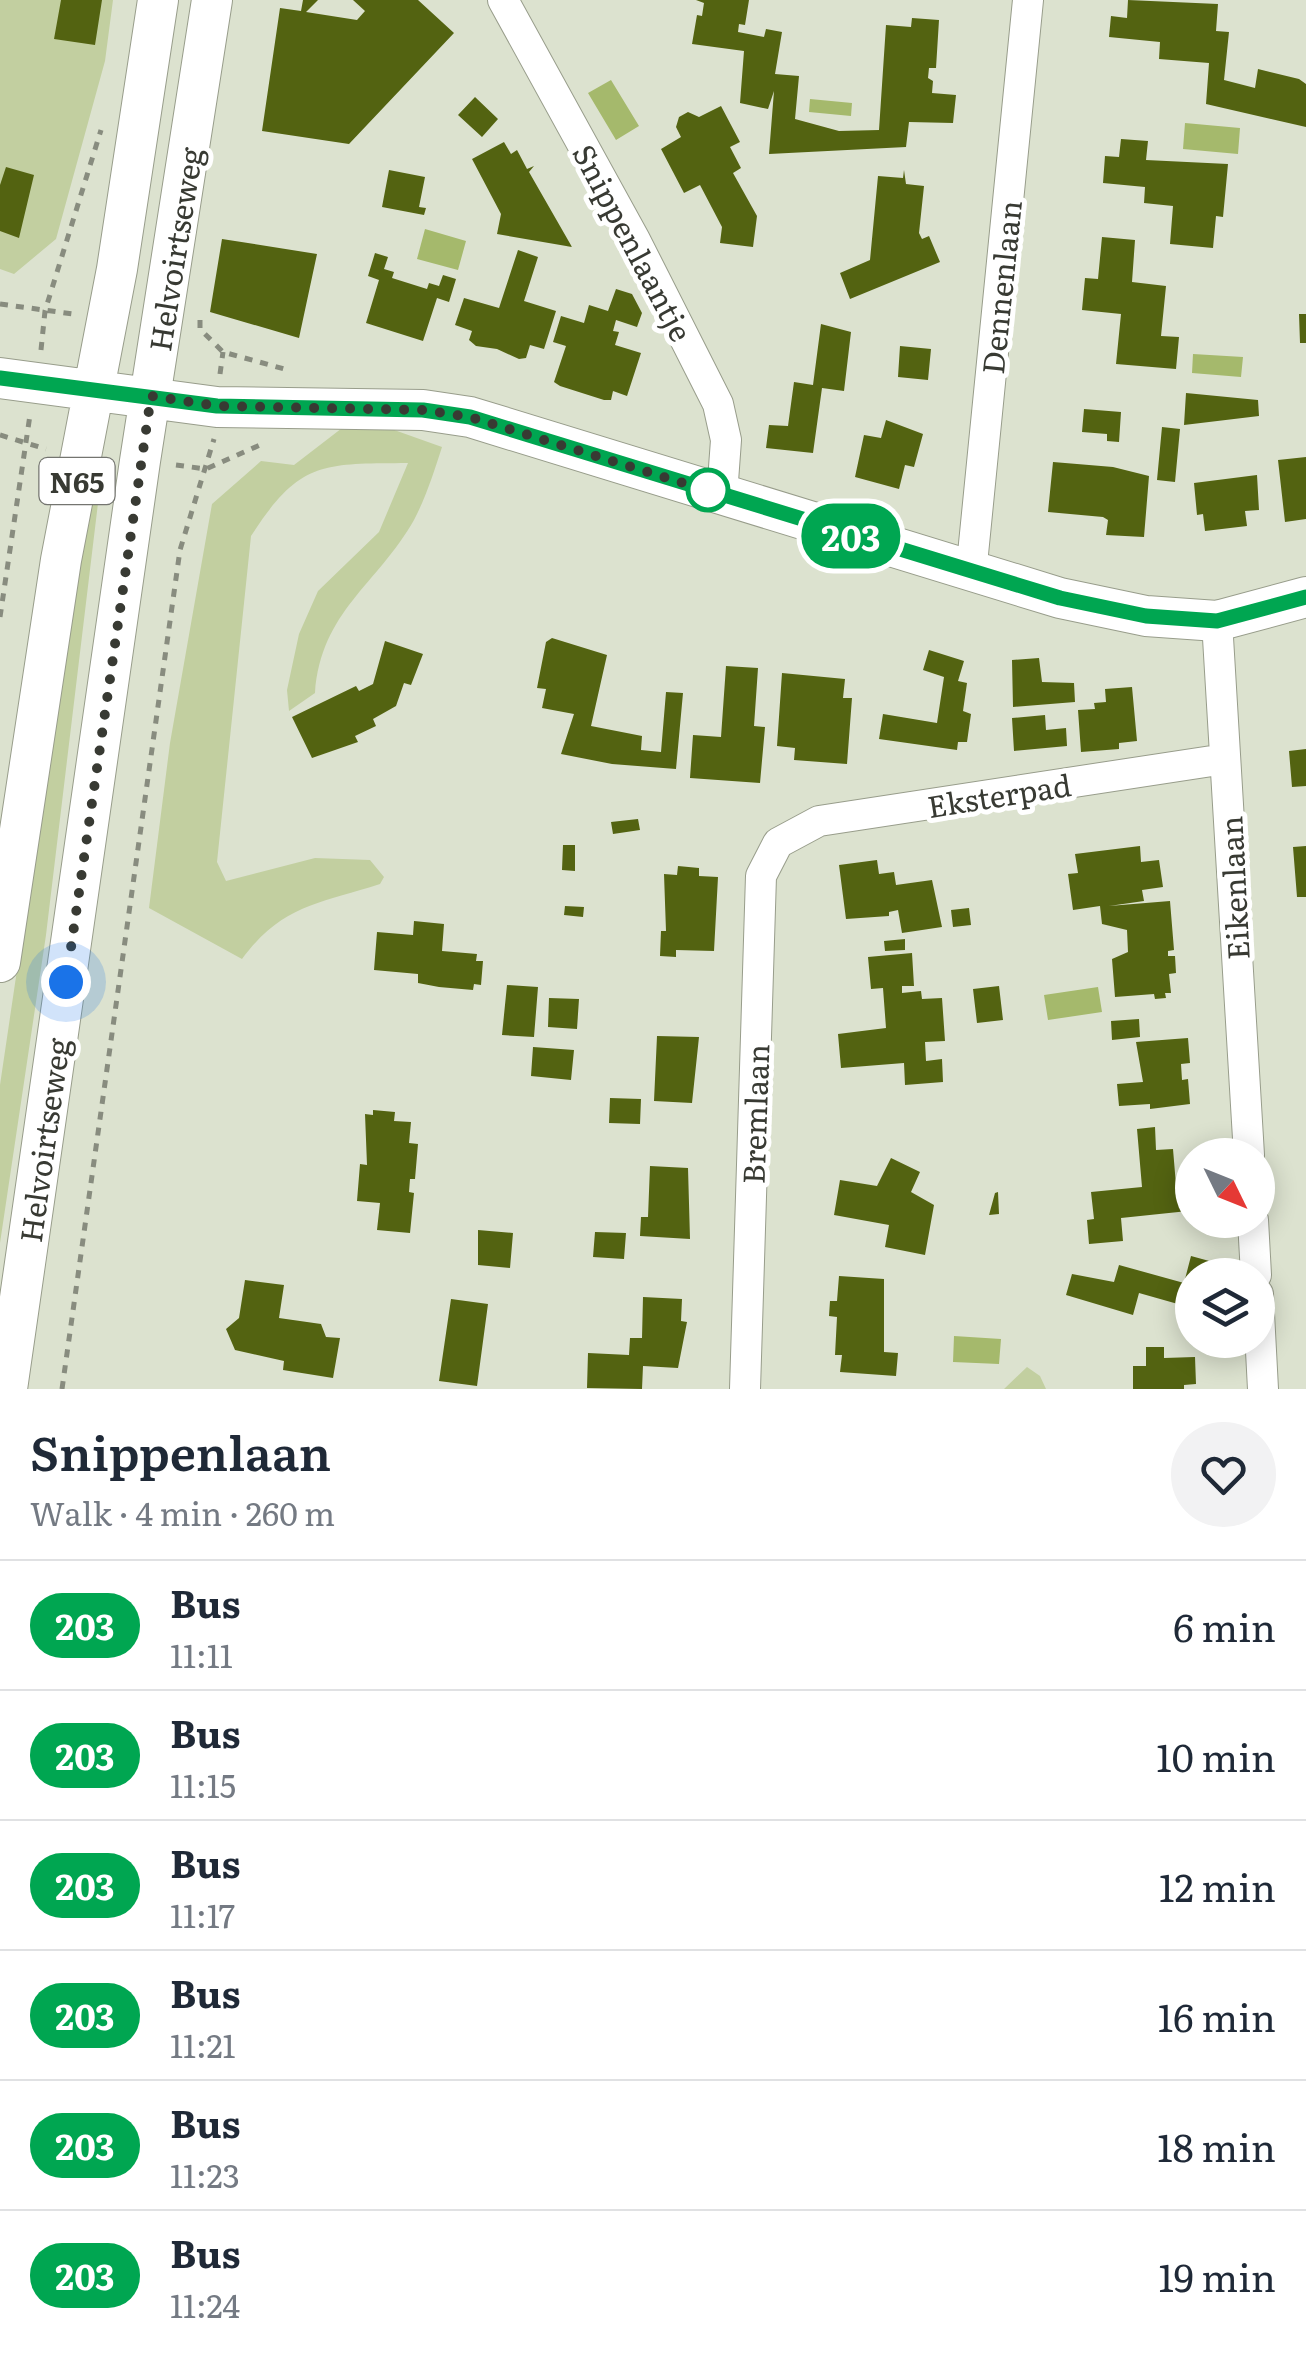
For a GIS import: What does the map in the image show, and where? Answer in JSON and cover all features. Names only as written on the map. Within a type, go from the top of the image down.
[{"type":"main road","name":"Helvoirtseweg","points":[[0,962],[61,560],[94,391],[158,0]]},
{"type":"main road","name":"Helvoirtseweg","points":[[7,1389],[212,0]]},
{"type":"main road","points":[[17,381],[217,406],[423,410],[470,417],[971,574],[1146,616],[1217,621],[1306,596]]},
{"type":"street","name":"Dennenlaan","points":[[971,574],[1028,0]]},
{"type":"street","name":"Snippenlaantje","points":[[505,1],[635,240],[718,404],[726,440],[722,495]]},
{"type":"street","name":"Eikenlaan","points":[[1217,621],[1248,1138]]},
{"type":"street","name":"Eksterpad","points":[[778,843],[819,821],[1226,759]]},
{"type":"street","name":"Bremlaan","points":[[745,1389],[761,876],[778,843]]},
{"type":"street","points":[[1261,1358],[1263,1389]]},
{"type":"path","points":[[0,617],[26,446],[17,381],[44,311],[105,116]]},
{"type":"path","points":[[0,304],[44,311]]},
{"type":"path","name":"Helvoirtseweg","points":[[62,1389],[180,550],[212,452],[223,352],[200,329]]},
{"type":"path","points":[[0,435],[26,446]]},
{"type":"shaded area","points":[[0,0],[113,0],[105,61],[56,239],[14,274],[0,269]]},
{"type":"shaded area","points":[[611,80],[639,126],[616,140],[588,93]]},
{"type":"shaded area","points":[[810,99],[852,103],[851,116],[809,112]]},
{"type":"shaded area","points":[[1185,123],[1240,128],[1238,154],[1183,149]]},
{"type":"shaded area","points":[[425,229],[466,241],[458,270],[417,259]]},
{"type":"shaded area","points":[[1193,354],[1243,357],[1241,377],[1192,373]]},
{"type":"shaded area","points":[[346,425],[383,426],[442,447],[414,520],[339,619],[319,665],[315,693],[289,711],[287,690],[299,634],[318,591],[379,532],[408,463],[354,464],[316,471],[284,493],[251,536],[217,862],[226,881],[315,858],[370,860],[384,877],[380,884],[288,916],[242,959],[149,908],[170,743],[212,504],[261,461],[294,465]]},
{"type":"shaded area","points":[[91,470],[102,470],[46,935],[0,1243],[0,1085]]},
{"type":"shaded area","points":[[1098,987],[1102,1012],[1048,1020],[1044,995]]},
{"type":"shaded area","points":[[954,1336],[1001,1339],[999,1364],[953,1362]]},
{"type":"shaded area","points":[[1027,1367],[1040,1376],[1046,1389],[1004,1389]]},
{"type":"building","points":[[61,0],[102,0],[95,45],[54,39]]},
{"type":"building","points":[[303,0],[318,0],[306,12],[357,20],[365,11],[353,0],[418,0],[454,33],[349,144],[262,131],[280,8],[301,11]]},
{"type":"building","points":[[696,0],[749,0],[745,25],[739,24],[738,32],[764,37],[766,29],[782,32],[775,74],[799,76],[795,119],[839,131],[879,130],[886,25],[911,27],[912,18],[939,20],[936,68],[929,68],[928,78],[933,81],[932,93],[956,95],[953,123],[909,122],[906,147],[769,154],[774,91],[768,109],[740,103],[744,51],[692,44],[697,15],[702,16],[704,3]]},
{"type":"building","points":[[1128,0],[1218,4],[1216,31],[1229,32],[1224,80],[1255,88],[1258,69],[1299,79],[1306,84],[1306,127],[1206,104],[1209,63],[1159,59],[1160,42],[1109,37],[1111,16],[1127,18]]},
{"type":"building","points":[[475,97],[498,119],[482,137],[458,115]]},
{"type":"building","points":[[721,106],[740,142],[730,147],[741,168],[733,173],[757,216],[753,247],[720,243],[722,227],[700,185],[684,193],[661,149],[681,137],[676,127],[679,117],[688,112],[699,117]]},
{"type":"building","points":[[1121,139],[1148,141],[1146,160],[1228,164],[1223,217],[1216,216],[1213,248],[1170,244],[1173,206],[1144,203],[1145,187],[1103,183],[1105,156],[1119,157]]},
{"type":"building","points":[[504,142],[511,154],[517,150],[527,169],[534,166],[529,172],[572,247],[497,234],[501,214],[472,159]]},
{"type":"building","points":[[6,167],[34,175],[19,238],[0,231],[0,185]]},
{"type":"building","points":[[389,170],[425,177],[419,207],[426,208],[424,215],[382,207]]},
{"type":"building","points":[[904,170],[906,184],[924,186],[919,233],[922,239],[929,236],[940,262],[850,299],[840,273],[870,260],[878,176],[903,178]]},
{"type":"building","points":[[1102,237],[1135,240],[1132,282],[1166,286],[1161,336],[1179,337],[1176,369],[1116,364],[1121,314],[1082,310],[1085,278],[1098,279]]},
{"type":"building","points":[[222,239],[317,254],[299,338],[210,312]]},
{"type":"building","points":[[518,250],[538,257],[524,301],[556,311],[544,349],[530,345],[526,358],[519,359],[497,349],[476,346],[469,340],[472,331],[455,325],[464,298],[499,308]]},
{"type":"building","points":[[375,253],[388,257],[384,269],[394,272],[392,278],[427,289],[429,283],[439,286],[443,275],[456,279],[449,302],[437,298],[423,341],[366,323],[379,280],[368,276]]},
{"type":"building","points":[[616,289],[632,294],[642,313],[637,327],[616,320],[613,331],[619,332],[615,345],[641,353],[627,396],[613,391],[611,400],[604,400],[560,386],[554,382],[566,346],[553,342],[561,316],[584,323],[589,305],[608,311]]},
{"type":"building","points":[[1299,314],[1306,314],[1306,343],[1300,343]]},
{"type":"building","points":[[821,324],[851,332],[844,391],[822,388],[813,453],[766,448],[769,425],[788,426],[794,382],[813,385]]},
{"type":"building","points":[[900,346],[931,349],[928,380],[898,377]]},
{"type":"building","points":[[1186,393],[1258,400],[1259,416],[1184,425]]},
{"type":"building","points":[[1084,409],[1121,412],[1119,442],[1107,441],[1107,434],[1082,432]]},
{"type":"building","points":[[886,420],[923,434],[914,467],[905,465],[899,489],[855,477],[864,435],[881,438]]},
{"type":"building","points":[[1162,427],[1180,429],[1175,482],[1157,480]]},
{"type":"building","points":[[1306,457],[1306,519],[1285,522],[1278,460]]},
{"type":"building","points":[[1053,462],[1113,467],[1149,476],[1144,537],[1106,535],[1108,520],[1103,517],[1048,512]]},
{"type":"building","points":[[1257,475],[1259,510],[1245,511],[1247,526],[1205,531],[1203,514],[1197,515],[1194,483]]},
{"type":"building","points":[[552,638],[607,655],[591,726],[642,736],[641,750],[661,752],[666,692],[683,693],[676,769],[612,764],[561,754],[574,714],[542,708],[546,689],[537,688],[546,642]]},
{"type":"building","points":[[385,641],[423,654],[411,685],[404,683],[396,706],[373,719],[376,726],[355,736],[358,742],[312,758],[292,717],[356,686],[359,691],[373,684]]},
{"type":"building","points":[[929,650],[964,661],[958,681],[967,683],[963,711],[971,714],[967,742],[958,742],[957,750],[879,739],[883,714],[937,723],[944,677],[923,670]]},
{"type":"building","points":[[1039,658],[1042,682],[1074,683],[1075,702],[1013,707],[1012,660]]},
{"type":"building","points":[[726,666],[758,668],[754,726],[765,727],[760,783],[690,778],[693,735],[721,737]]},
{"type":"building","points":[[782,673],[845,679],[843,698],[852,698],[847,764],[794,760],[795,748],[777,746]]},
{"type":"building","points":[[1132,687],[1137,741],[1119,743],[1119,749],[1081,752],[1078,710],[1095,709],[1094,703],[1106,702],[1105,689]]},
{"type":"building","points":[[1045,715],[1046,730],[1066,728],[1067,746],[1014,751],[1012,718]]},
{"type":"building","points":[[1306,749],[1306,786],[1292,787],[1289,751]]},
{"type":"building","points":[[638,819],[640,830],[613,834],[611,822]]},
{"type":"building","points":[[563,845],[575,845],[575,871],[562,870]]},
{"type":"building","points":[[1140,846],[1141,862],[1159,860],[1163,887],[1142,890],[1144,901],[1109,906],[1170,901],[1174,950],[1168,951],[1168,956],[1175,956],[1176,973],[1169,974],[1171,993],[1165,993],[1166,998],[1155,999],[1154,994],[1115,997],[1112,959],[1128,952],[1127,930],[1102,924],[1100,906],[1073,910],[1068,874],[1078,873],[1075,854]]},
{"type":"building","points":[[1306,846],[1306,897],[1297,897],[1293,847]]},
{"type":"building","points":[[877,860],[879,874],[894,872],[896,885],[932,880],[942,927],[902,933],[898,910],[889,912],[889,916],[846,919],[839,865]]},
{"type":"building","points":[[678,866],[699,868],[699,876],[718,877],[714,951],[676,950],[676,957],[660,956],[661,931],[666,931],[664,874],[677,875]]},
{"type":"building","points":[[565,906],[584,907],[583,917],[564,915]]},
{"type":"building","points":[[969,908],[971,925],[953,927],[951,910]]},
{"type":"building","points":[[414,921],[444,924],[442,951],[477,954],[476,961],[483,961],[481,985],[474,984],[473,990],[439,987],[418,983],[418,974],[374,970],[377,932],[413,935]]},
{"type":"building","points":[[905,939],[905,950],[885,951],[884,941]]},
{"type":"building","points":[[912,953],[914,986],[902,986],[902,993],[921,991],[922,999],[942,998],[945,1041],[925,1042],[926,1061],[942,1059],[943,1082],[905,1085],[904,1063],[841,1068],[838,1034],[886,1028],[883,988],[871,989],[868,957]]},
{"type":"building","points":[[507,985],[538,987],[534,1037],[502,1035]]},
{"type":"building","points":[[999,986],[1003,1020],[977,1023],[973,989]]},
{"type":"building","points":[[549,998],[579,999],[577,1029],[548,1027]]},
{"type":"building","points":[[1139,1019],[1140,1037],[1112,1040],[1111,1021]]},
{"type":"building","points":[[657,1036],[699,1037],[692,1103],[654,1101]]},
{"type":"building","points":[[1188,1038],[1190,1063],[1181,1064],[1182,1080],[1188,1079],[1190,1104],[1150,1109],[1150,1104],[1119,1106],[1117,1084],[1143,1082],[1136,1042]]},
{"type":"building","points":[[533,1047],[574,1050],[571,1080],[531,1076]]},
{"type":"building","points":[[610,1098],[641,1099],[640,1124],[609,1123]]},
{"type":"building","points":[[373,1110],[395,1112],[394,1121],[411,1122],[409,1143],[418,1144],[415,1179],[410,1179],[409,1192],[414,1193],[410,1233],[377,1230],[380,1203],[357,1201],[360,1164],[367,1165],[365,1114],[373,1115]]},
{"type":"building","points":[[1155,1127],[1156,1150],[1173,1149],[1175,1212],[1121,1218],[1123,1241],[1089,1244],[1087,1220],[1094,1219],[1091,1192],[1142,1187],[1137,1129]]},
{"type":"building","points":[[891,1158],[920,1172],[911,1192],[934,1205],[925,1255],[885,1247],[889,1225],[834,1215],[840,1180],[877,1186]]},
{"type":"building","points":[[650,1166],[688,1168],[690,1239],[640,1236],[641,1217],[648,1217]]},
{"type":"building","points":[[998,1192],[999,1214],[989,1215],[995,1193]]},
{"type":"building","points":[[478,1230],[513,1233],[510,1268],[478,1265]]},
{"type":"building","points":[[595,1232],[626,1233],[624,1259],[593,1257]]},
{"type":"building","points":[[1119,1265],[1175,1281],[1175,1303],[1139,1293],[1133,1315],[1066,1295],[1072,1274],[1114,1282]]},
{"type":"building","points":[[839,1276],[884,1279],[884,1352],[898,1353],[896,1376],[840,1372],[842,1355],[835,1355],[837,1317],[829,1316],[830,1301],[837,1301]]},
{"type":"building","points":[[245,1280],[284,1285],[279,1318],[321,1324],[326,1337],[340,1338],[333,1378],[283,1370],[284,1361],[235,1350],[226,1329],[239,1318]]},
{"type":"building","points":[[643,1297],[682,1299],[681,1321],[687,1322],[678,1368],[643,1366],[642,1389],[587,1388],[588,1353],[629,1355],[630,1338],[642,1338]]},
{"type":"building","points":[[451,1299],[488,1304],[477,1386],[439,1381]]},
{"type":"building","points":[[1146,1347],[1164,1347],[1164,1358],[1195,1358],[1196,1384],[1184,1385],[1184,1389],[1133,1389],[1133,1366],[1146,1366]]},
{"type":"bus line","name":"203","points":[[0,378],[217,406],[423,410],[470,417],[519,429],[971,574],[1146,616],[1217,621],[1306,597]]},
{"type":"route","points":[[66,982],[151,396],[217,406],[423,410],[470,417],[519,429],[722,495],[708,490]]}]
